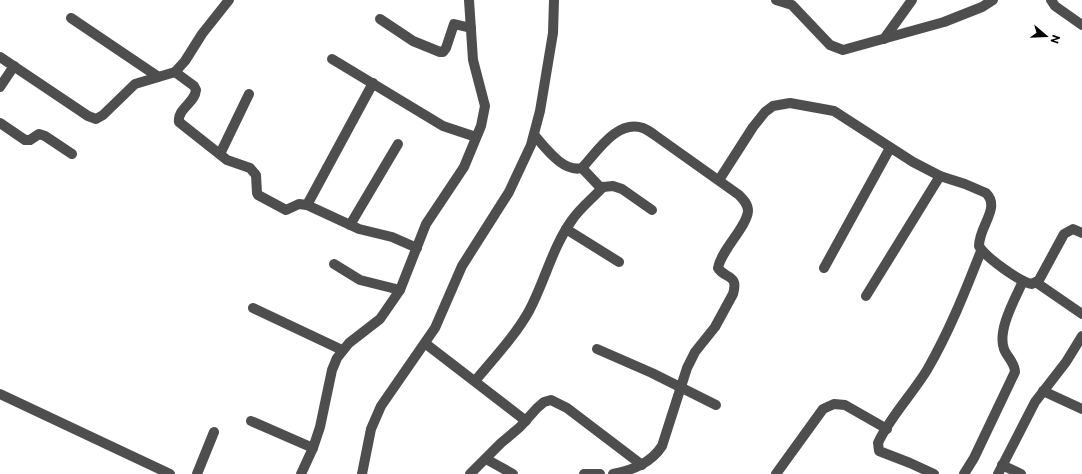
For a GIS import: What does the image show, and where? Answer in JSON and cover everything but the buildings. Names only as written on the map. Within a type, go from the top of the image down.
[{"type":"street","points":[[0,57],[88,116],[96,119],[103,115],[135,84],[157,76],[175,72],[185,61],[202,34],[229,0]]},
{"type":"street","points":[[301,474],[313,448],[325,409],[332,370],[342,350],[380,319],[400,290],[426,224],[455,182],[485,114],[485,106],[473,60],[469,0]]},
{"type":"street","points":[[362,474],[374,418],[426,344],[443,313],[462,266],[509,192],[523,164],[534,135],[540,111],[553,33],[554,0]]},
{"type":"street","points":[[776,0],[792,5],[830,45],[837,49],[851,50],[884,38],[944,22],[982,7],[993,0]]},
{"type":"street","points":[[884,38],[912,0]]},
{"type":"street","points":[[1051,0],[1055,6],[1082,25]]},
{"type":"street","points":[[71,18],[157,76]]},
{"type":"street","points":[[380,19],[413,41],[440,52],[443,52],[446,48],[454,24],[471,28]]},
{"type":"street","points":[[332,59],[443,126],[476,137]]},
{"type":"street","points":[[0,87],[14,66]]},
{"type":"street","points":[[175,72],[194,86],[196,90],[195,96],[180,114],[179,122],[227,160],[250,168],[257,180],[256,193],[286,210],[299,204],[307,205],[367,232],[392,237],[417,248]]},
{"type":"street","points":[[307,205],[374,83]]},
{"type":"street","points":[[220,154],[249,94]]},
{"type":"street","points":[[719,180],[757,122],[773,106],[782,103],[824,107],[834,111],[890,148],[940,176],[986,193],[992,201],[992,206],[979,239],[979,246],[981,250],[1023,281],[1028,283],[1037,283],[1082,314]]},
{"type":"street","points":[[0,124],[25,140],[30,140],[39,134],[46,136],[72,154]]},
{"type":"street","points":[[534,135],[565,165],[572,168],[582,168],[612,135],[622,128],[642,128],[739,195],[746,203],[748,211],[718,268],[732,278],[735,288],[729,303],[715,327],[690,360],[680,386],[662,446],[652,459],[642,465],[613,474]]},
{"type":"street","points":[[350,225],[398,144]]},
{"type":"street","points":[[824,268],[890,148]]},
{"type":"street","points":[[582,168],[595,183],[603,188]]},
{"type":"street","points":[[866,296],[940,176]]},
{"type":"street","points":[[475,381],[513,335],[529,310],[566,230],[579,211],[603,188],[613,186],[622,189],[652,210]]},
{"type":"street","points":[[1037,283],[1064,234],[1073,229],[1082,233]]},
{"type":"street","points":[[566,230],[619,262]]},
{"type":"street","points":[[934,474],[879,451],[878,443],[926,371],[944,340],[955,318],[981,250]]},
{"type":"street","points":[[334,264],[360,280],[400,290]]},
{"type":"street","points":[[964,474],[974,458],[1015,372],[1013,365],[1004,349],[1003,332],[1023,281]]},
{"type":"street","points":[[253,308],[342,350]]},
{"type":"street","points":[[1021,474],[1000,470],[1043,391],[1066,362],[1082,336]]},
{"type":"street","points":[[426,344],[526,421]]},
{"type":"street","points":[[596,349],[680,386],[716,405]]},
{"type":"street","points":[[1043,391],[1082,409]]},
{"type":"street","points":[[0,394],[170,474]]},
{"type":"street","points":[[470,474],[544,402],[556,401],[642,465]]},
{"type":"street","points":[[776,474],[823,409],[834,404],[845,405],[887,429]]},
{"type":"street","points":[[252,421],[313,448]]},
{"type":"street","points":[[197,474],[214,432]]},
{"type":"street","points":[[486,459],[513,474]]},
{"type":"street","points":[[584,474],[600,474]]}]
